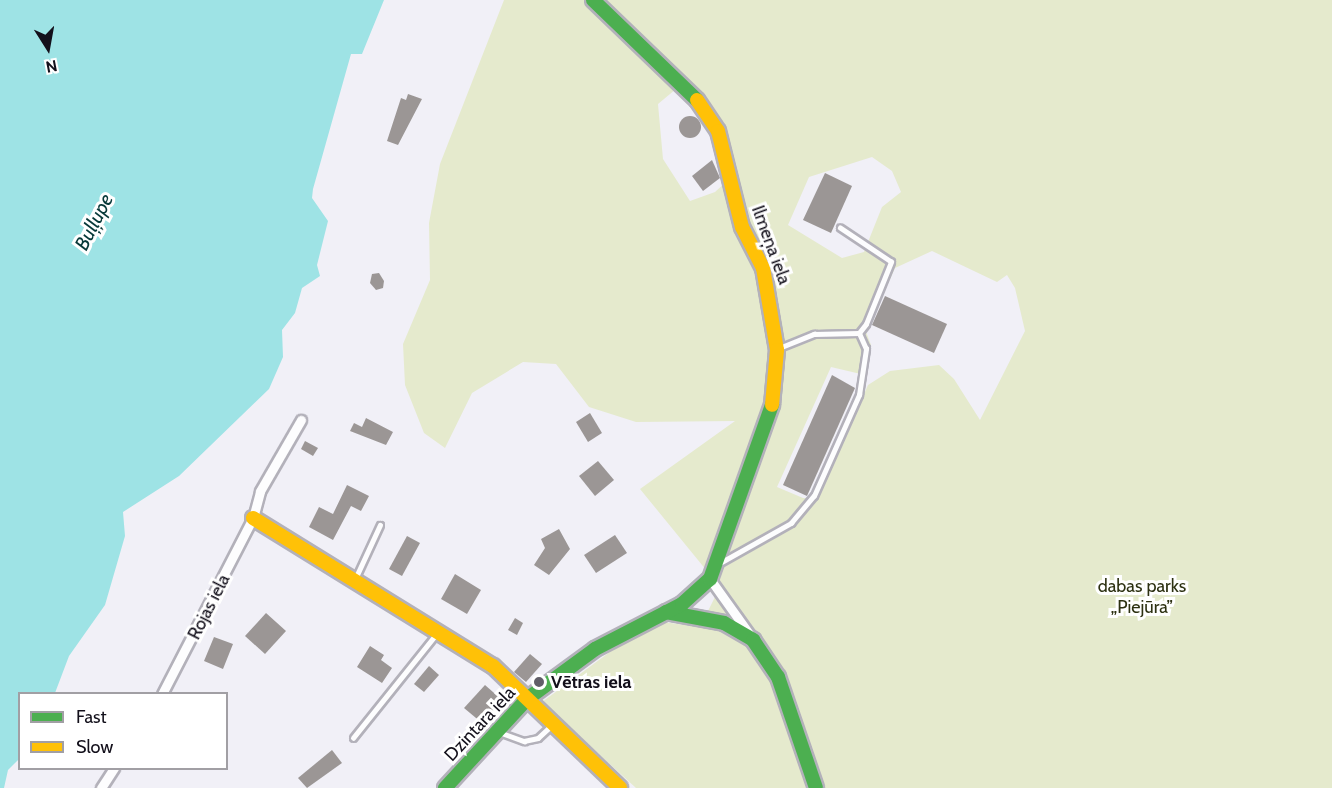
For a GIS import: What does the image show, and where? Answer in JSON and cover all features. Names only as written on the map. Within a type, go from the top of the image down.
[{"type":"street","name":"Ilmeņa iela","points":[[593,0],[703,106],[718,131],[742,227],[767,280],[777,350],[772,411],[712,573],[695,595],[666,612]]},
{"type":"street","name":"Rojas iela","points":[[163,692],[253,518],[260,491],[301,420]]},
{"type":"street","points":[[253,518],[440,630],[493,666],[620,788]]},
{"type":"street","points":[[712,573],[778,677],[816,788]]},
{"type":"street","points":[[666,612],[724,623],[753,640]]},
{"type":"street","name":"Dzintara iela","points":[[445,788],[527,699],[595,649],[666,612]]},
{"type":"street","points":[[100,788],[113,770]]},
{"type":"lane","points":[[712,573],[791,523],[814,495],[859,395],[866,349],[859,333],[891,262],[840,228]]},
{"type":"lane","points":[[777,350],[814,334],[859,333]]},
{"type":"lane","points":[[354,580],[380,525]]},
{"type":"lane","points":[[353,738],[440,630]]},
{"type":"lane","points":[[499,732],[524,741],[538,738],[552,724]]},
{"type":"green space","name":"dabas parks „Piejūra”","points":[[504,0],[1332,0],[1332,788],[636,788],[542,702],[637,632],[663,622],[700,627],[720,587],[640,489],[735,421],[636,422],[589,407],[556,364],[523,362],[472,393],[445,448],[424,433],[405,385],[403,344],[430,280],[429,223],[440,164]],"holes":[[[676,89],[697,112],[712,136],[727,181],[715,192],[690,201],[663,159],[658,104]],[[872,157],[892,171],[901,192],[882,207],[864,252],[842,258],[788,225],[809,177]],[[932,251],[997,282],[1007,275],[1015,288],[1025,331],[980,420],[954,379],[939,365],[890,371],[868,385],[818,499],[803,498],[777,487],[831,367],[865,375],[871,345],[866,332],[895,268]]]},
{"type":"water","name":"Buļļupe","points":[[0,0],[384,0],[362,54],[351,54],[313,189],[312,198],[328,221],[317,265],[320,276],[302,288],[295,313],[282,330],[283,357],[269,389],[179,476],[123,512],[125,536],[105,605],[69,656],[55,692],[18,692],[18,760],[8,770],[4,788],[0,788]]},
{"type":"building","points":[[408,94],[422,99],[398,145],[387,141],[401,98],[406,100]]},
{"type":"building","points":[[690,116],[698,119],[701,127],[698,135],[690,138],[682,135],[679,127],[682,119]]},
{"type":"building","points":[[712,160],[720,178],[703,191],[692,176]]},
{"type":"building","points":[[825,173],[852,186],[831,233],[803,220]]},
{"type":"building","points":[[379,273],[384,281],[383,288],[376,290],[370,283],[372,274]]},
{"type":"building","points":[[885,296],[947,324],[934,353],[872,325]]},
{"type":"building","points":[[832,375],[855,388],[807,496],[783,485]]},
{"type":"building","points":[[590,413],[602,433],[588,442],[576,422]]},
{"type":"building","points":[[366,418],[393,432],[386,445],[350,431],[354,423],[362,427]]},
{"type":"building","points":[[305,441],[318,448],[313,456],[301,449]]},
{"type":"building","points":[[598,461],[614,480],[595,496],[579,476]]},
{"type":"building","points":[[347,485],[369,496],[361,511],[351,506],[333,540],[309,527],[319,507],[333,514]]},
{"type":"building","points":[[559,529],[570,549],[549,575],[534,565],[545,548],[541,539]]},
{"type":"building","points":[[615,535],[627,553],[596,573],[584,555]]},
{"type":"building","points":[[407,536],[420,543],[402,576],[389,569]]},
{"type":"building","points":[[455,574],[481,590],[467,614],[441,599]]},
{"type":"building","points":[[266,613],[286,631],[265,654],[245,636]]},
{"type":"building","points":[[515,618],[523,623],[517,635],[508,630]]},
{"type":"building","points":[[214,637],[233,644],[223,669],[204,661]]},
{"type":"building","points":[[370,646],[384,655],[381,660],[392,668],[382,683],[357,667]]},
{"type":"building","points":[[530,654],[542,664],[526,682],[514,672]]},
{"type":"building","points":[[429,666],[439,675],[424,692],[414,684]]},
{"type":"building","points":[[485,685],[502,700],[482,723],[464,708]]},
{"type":"building","points":[[332,750],[342,763],[307,788],[298,778]]},
{"type":"traffic: fast","points":[[593,0],[697,100]]},
{"type":"traffic: fast","points":[[445,788],[527,699],[595,649],[682,604],[710,579],[772,405]]},
{"type":"traffic: fast","points":[[666,612],[724,623],[753,640],[778,677],[816,788]]},
{"type":"traffic: slow","points":[[697,100],[718,131],[742,227],[763,268],[777,350],[772,405]]},
{"type":"traffic: slow","points":[[253,518],[493,666],[620,788]]},
{"type":"place","name":"Vētras iela","points":[[539,682]]}]
